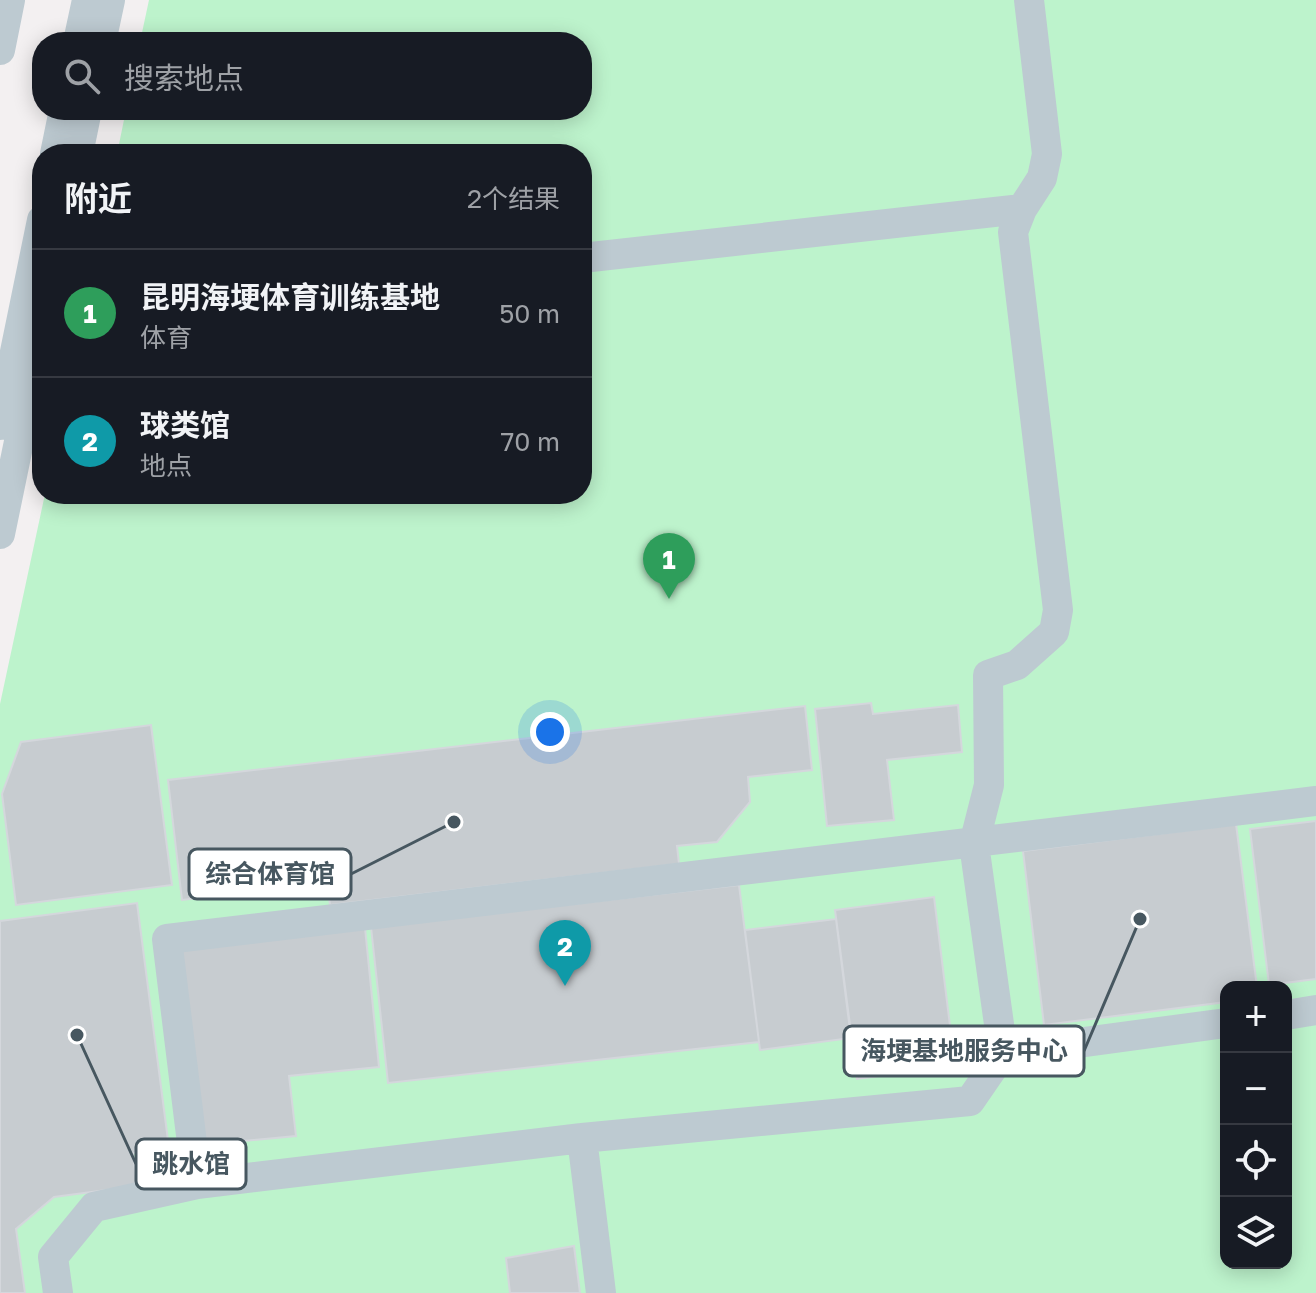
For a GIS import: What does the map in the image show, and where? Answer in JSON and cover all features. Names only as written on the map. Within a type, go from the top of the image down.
[{"type":"street","points":[[0,50],[10,0]]},
{"type":"street","points":[[80,32],[87,0]]},
{"type":"street","points":[[103,32],[110,0]]},
{"type":"street","points":[[58,1293],[53,1257],[94,1207],[197,1184],[582,1138],[970,1101],[1003,1053],[974,844],[989,785],[988,675],[1017,665],[1054,632],[1058,610],[1013,232],[1022,209],[1042,178],[1047,154],[1029,0]]},
{"type":"street","points":[[57,144],[62,120]]},
{"type":"street","points":[[80,144],[85,120]]},
{"type":"street","points":[[592,257],[1022,209]]},
{"type":"street","points":[[0,425],[32,269]]},
{"type":"street","points":[[0,534],[32,379]]},
{"type":"street","points":[[197,1184],[167,939],[1316,801]]},
{"type":"street","points":[[1292,1014],[1316,1010]]},
{"type":"street","points":[[1003,1053],[1220,1024]]},
{"type":"street","points":[[582,1138],[601,1293]]},
{"type":"green space","points":[[149,0],[1316,0],[1316,1293],[0,1293],[0,704],[43,504],[592,504],[592,144],[119,144],[124,120],[592,120],[592,32],[142,32]]},
{"type":"building","points":[[871,703],[873,714],[958,705],[962,752],[887,760],[894,820],[827,826],[815,709]]},
{"type":"building","points":[[805,706],[812,770],[748,777],[750,802],[717,842],[677,846],[679,864],[330,905],[327,883],[182,900],[168,780]]},
{"type":"building","points":[[151,725],[172,885],[16,905],[2,794],[21,742]]},
{"type":"building","points":[[1316,821],[1316,979],[1269,981],[1250,829]]},
{"type":"building","points":[[1236,824],[1256,981],[1220,981],[1220,1003],[1044,1025],[1023,851]]},
{"type":"building","points":[[739,885],[759,1042],[388,1083],[371,927]]},
{"type":"building","points":[[934,897],[955,1066],[857,1079],[835,910]]},
{"type":"building","points":[[137,903],[169,1148],[133,1153],[137,1186],[54,1197],[16,1229],[25,1293],[0,1293],[0,921]]},
{"type":"building","points":[[836,919],[851,1038],[760,1050],[745,930]]},
{"type":"building","points":[[365,928],[379,1067],[289,1076],[296,1136],[202,1145],[181,948]]},
{"type":"building","points":[[574,1246],[580,1293],[510,1293],[506,1258]]},
{"type":"place","name":"昆明海埂体育训练基地","points":[[669,599]]},
{"type":"place","name":"综合体育馆","points":[[454,822]]},
{"type":"place","name":"海埂基地服务中心","points":[[1140,919]]},
{"type":"place","name":"球类馆","points":[[565,986]]},
{"type":"place","name":"跳水馆","points":[[77,1035]]}]
